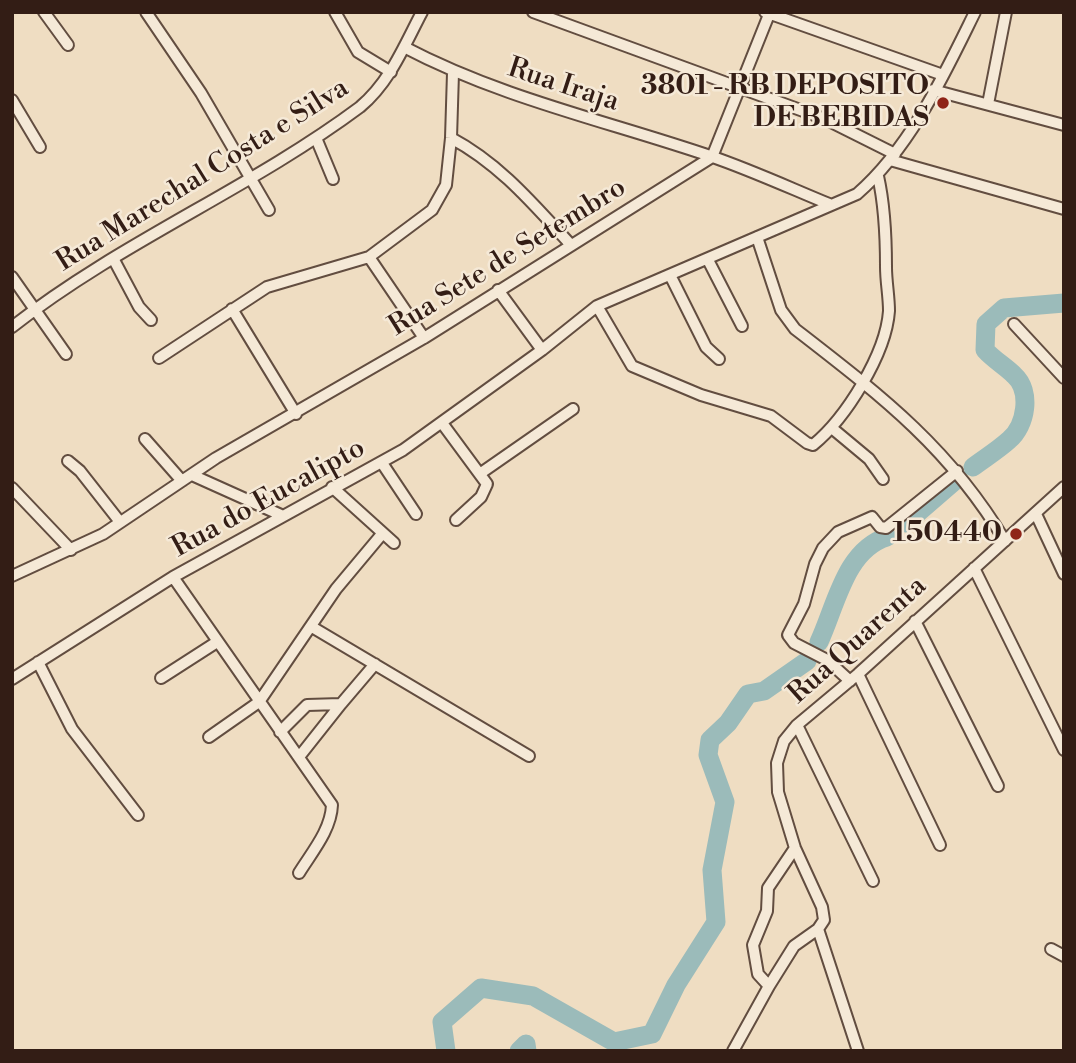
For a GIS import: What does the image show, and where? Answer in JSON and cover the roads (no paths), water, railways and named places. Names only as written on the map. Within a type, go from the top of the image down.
[{"type":"street","points":[[44,12],[68,45]]},
{"type":"street","points":[[146,12],[201,93],[269,210]]},
{"type":"street","points":[[335,12],[358,52],[391,72]]},
{"type":"street","name":"Rua Marechal Costa e Silva","points":[[12,327],[114,260],[316,138],[376,94],[391,72],[422,12]]},
{"type":"street","points":[[533,12],[825,119],[892,157],[1064,209]]},
{"type":"street","name":"Rua do Eucalipto","points":[[12,679],[173,577],[332,487],[382,463],[442,424],[597,306],[857,194],[878,176],[892,157],[943,75],[975,12]]},
{"type":"street","points":[[988,104],[1006,12]]},
{"type":"street","points":[[712,157],[741,89],[768,13],[943,75]]},
{"type":"street","name":"Rua Iraja","points":[[404,47],[453,73],[520,98],[712,157],[830,204]]},
{"type":"street","points":[[159,358],[273,284],[369,257],[432,210],[446,185],[453,73]]},
{"type":"street","points":[[933,90],[1063,123]]},
{"type":"street","points":[[12,100],[40,147]]},
{"type":"street","points":[[316,138],[333,179]]},
{"type":"street","points":[[451,138],[474,150],[502,172],[571,245]]},
{"type":"street","name":"Rua Sete de Setembro","points":[[12,576],[71,550],[120,522],[187,478],[425,338],[712,157]]},
{"type":"street","points":[[597,306],[626,359],[641,371],[701,395],[771,416],[810,446],[834,429],[863,381],[889,312],[887,238],[878,176]]},
{"type":"street","points":[[757,237],[786,318],[795,329],[896,407],[957,471],[984,506],[1005,541]]},
{"type":"street","points":[[369,257],[425,338]]},
{"type":"street","points":[[114,260],[139,307],[151,320]]},
{"type":"street","points":[[708,260],[742,326]]},
{"type":"street","points":[[670,275],[706,347],[719,359]]},
{"type":"street","points":[[12,277],[66,354]]},
{"type":"street","points":[[498,290],[542,350]]},
{"type":"street","points":[[232,309],[296,414]]},
{"type":"street","points":[[1014,324],[1064,378]]},
{"type":"street","points":[[481,473],[533,440],[573,409]]},
{"type":"street","points":[[442,424],[481,473],[486,488],[456,520]]},
{"type":"street","points":[[834,429],[870,459],[883,479]]},
{"type":"street","points":[[145,439],[187,478],[281,515]]},
{"type":"street","points":[[68,461],[80,471],[120,522]]},
{"type":"street","points":[[382,463],[416,514]]},
{"type":"street","points":[[940,845],[854,678],[794,643],[788,635],[808,591],[818,557],[830,540],[846,527],[870,517],[886,528],[957,471]]},
{"type":"street","points":[[332,487],[394,543]]},
{"type":"street","name":"Rua Quarenta","points":[[795,848],[775,780],[780,749],[797,726],[854,678],[1064,487]]},
{"type":"street","points":[[12,488],[71,550]]},
{"type":"street","points":[[1036,514],[1064,573]]},
{"type":"street","points":[[209,737],[259,702],[336,589],[382,534]]},
{"type":"street","points":[[974,568],[1064,750]]},
{"type":"street","points":[[173,577],[332,805],[330,821],[323,836],[299,873]]},
{"type":"street","points":[[915,621],[998,786]]},
{"type":"street","points":[[312,627],[529,756]]},
{"type":"street","points":[[161,678],[217,642]]},
{"type":"street","points":[[38,662],[72,729],[138,815]]},
{"type":"street","points":[[299,757],[375,664]]},
{"type":"street","points":[[281,732],[307,705],[341,704]]},
{"type":"street","points":[[797,726],[873,881]]},
{"type":"street","points":[[733,1051],[794,946],[818,929],[824,914],[795,848]]},
{"type":"street","points":[[769,986],[758,974],[753,946],[767,911],[768,888],[795,848]]},
{"type":"street","points":[[818,929],[858,1051]]},
{"type":"street","points":[[1051,949],[1064,956]]},
{"type":"waterway","points":[[973,467],[1015,434],[1025,408],[1020,382],[985,350],[986,324],[1004,308],[1064,303]]},
{"type":"waterway","points":[[906,523],[958,478]]},
{"type":"waterway","points":[[819,642],[852,566],[873,544],[887,537]]},
{"type":"waterway","points":[[446,1051],[442,1022],[481,988],[533,996],[614,1042],[652,1034],[676,985],[716,922],[712,870],[725,802],[708,755],[710,740],[728,723],[748,694],[764,691],[807,661]]},
{"type":"waterway","points":[[519,1051],[526,1044],[527,1051]]},
{"type":"place","name":"3801 - RB DEPOSITO DE BEBIDAS","points":[[943,103]]},
{"type":"place","name":"150440","points":[[1016,534]]}]
